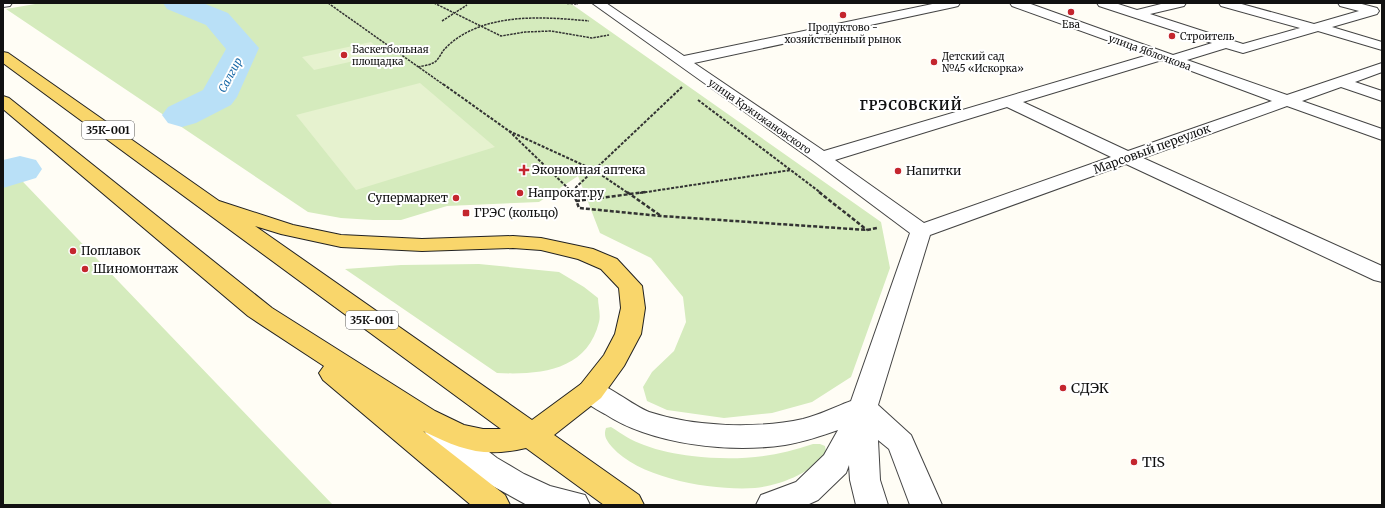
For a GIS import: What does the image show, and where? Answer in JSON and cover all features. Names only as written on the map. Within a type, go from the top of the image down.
[{"type":"main road","name":"35К-001","points":[[3,56],[628,505]]},
{"type":"main road","points":[[3,101],[494,505]]},
{"type":"main road","points":[[212,205],[288,230],[341,241],[422,245],[513,242],[541,244],[585,254],[608,264],[630,286],[633,308],[628,334],[616,360],[591,391],[551,423],[531,435],[505,441],[483,441],[458,435],[425,419],[257,310]]},
{"type":"street","name":"улица Кржижановского","points":[[598,3],[821,158],[915,227]]},
{"type":"street","points":[[891,3],[912,12]]},
{"type":"street","points":[[683,61],[954,3]]},
{"type":"street","name":"улица Яблочкова","points":[[1016,3],[1284,101],[1382,135]]},
{"type":"street","points":[[1103,3],[1243,49],[1373,11],[1344,3]]},
{"type":"street","points":[[1136,14],[1180,3]]},
{"type":"street","points":[[1225,3],[1382,46]]},
{"type":"street","points":[[821,158],[1010,102],[1166,58],[1226,43]]},
{"type":"street","points":[[1195,68],[1242,54],[1243,49]]},
{"type":"street","name":"Марсовый переулок","points":[[915,227],[1127,158],[1382,67]]},
{"type":"street","points":[[1342,82],[1382,96]]},
{"type":"street","points":[[1010,102],[1127,158],[1382,275]]},
{"type":"street","points":[[772,505],[807,491],[835,464],[863,408],[915,227]]},
{"type":"street","points":[[591,391],[616,408],[646,422],[696,433],[750,437],[803,430],[863,408]]},
{"type":"street","points":[[863,408],[865,480],[872,505]]},
{"type":"street","points":[[863,408],[901,443],[926,505]]},
{"type":"street","points":[[425,419],[481,464],[512,483],[543,498],[574,505]]},
{"type":"path","points":[[328,3],[509,131],[572,191],[579,208],[661,216],[868,230],[915,227]]},
{"type":"path","points":[[434,3],[501,36],[525,32],[551,32],[592,38],[613,34],[608,30]]},
{"type":"path","points":[[560,3],[581,4]]},
{"type":"path","points":[[574,4],[580,8]]},
{"type":"path","points":[[442,21],[467,5]]},
{"type":"path","points":[[418,67],[434,62],[444,50],[459,37],[485,27],[518,19],[542,18],[590,21]]},
{"type":"path","points":[[572,191],[682,88],[699,74]]},
{"type":"path","points":[[675,83],[682,88]]},
{"type":"path","points":[[694,97],[868,230]]},
{"type":"path","points":[[509,131],[594,170],[661,216]]},
{"type":"path","points":[[576,201],[630,195],[791,170]]},
{"type":"green space","points":[[41,3],[570,3],[881,222],[890,268],[851,377],[812,402],[772,413],[724,418],[667,410],[647,401],[643,387],[652,372],[674,351],[686,322],[683,297],[651,258],[600,233],[578,176],[539,202],[447,206],[401,220],[341,218],[308,212],[6,9]]},
{"type":"green space","name":"Баскетбольная площадка","points":[[371,42],[385,54],[314,70],[302,57]]},
{"type":"green space","points":[[420,83],[495,147],[356,190],[296,115]]},
{"type":"green space","points":[[3,161],[333,505],[3,505]]},
{"type":"green space","points":[[479,264],[559,272],[584,287],[598,298],[600,319],[593,338],[584,351],[573,360],[560,367],[545,371],[529,373],[497,373],[345,269],[401,265]]},
{"type":"green space","points":[[611,427],[631,439],[650,447],[692,456],[723,458],[753,457],[798,449],[813,444],[825,446],[826,452],[813,466],[804,472],[784,481],[764,487],[738,488],[699,485],[659,475],[640,467],[625,458],[612,447],[605,436],[606,428]]},
{"type":"waterway","name":"Салгир","points":[[177,3],[217,19],[243,48],[218,97],[182,115]]},
{"type":"waterway","name":"Салгир","points":[[3,175],[20,169]]},
{"type":"place","name":"Ева","points":[[1071,12]]},
{"type":"place","name":"Продуктово - хозяйственный рынок","points":[[843,15]]},
{"type":"place","name":"Строитель","points":[[1172,36]]},
{"type":"place","name":"Баскетбольная площадка","points":[[344,55]]},
{"type":"place","name":"Детский сад №45 «Искорка»","points":[[934,62]]},
{"type":"place","name":"Экономная аптека","points":[[524,170]]},
{"type":"place","name":"Напитки","points":[[898,171]]},
{"type":"place","name":"Напрокат.ру","points":[[520,193]]},
{"type":"place","name":"Супермаркет","points":[[456,198]]},
{"type":"place","name":"ГРЭС (кольцо)","points":[[466,213]]},
{"type":"place","name":"Поплавок","points":[[73,251]]},
{"type":"place","name":"Шиномонтаж","points":[[85,269]]},
{"type":"place","name":"СДЭК","points":[[1063,388]]},
{"type":"place","name":"TIS","points":[[1134,462]]},
{"type":"district","name":"ГРЭСОВСКИЙ","points":[[911,105]]}]
